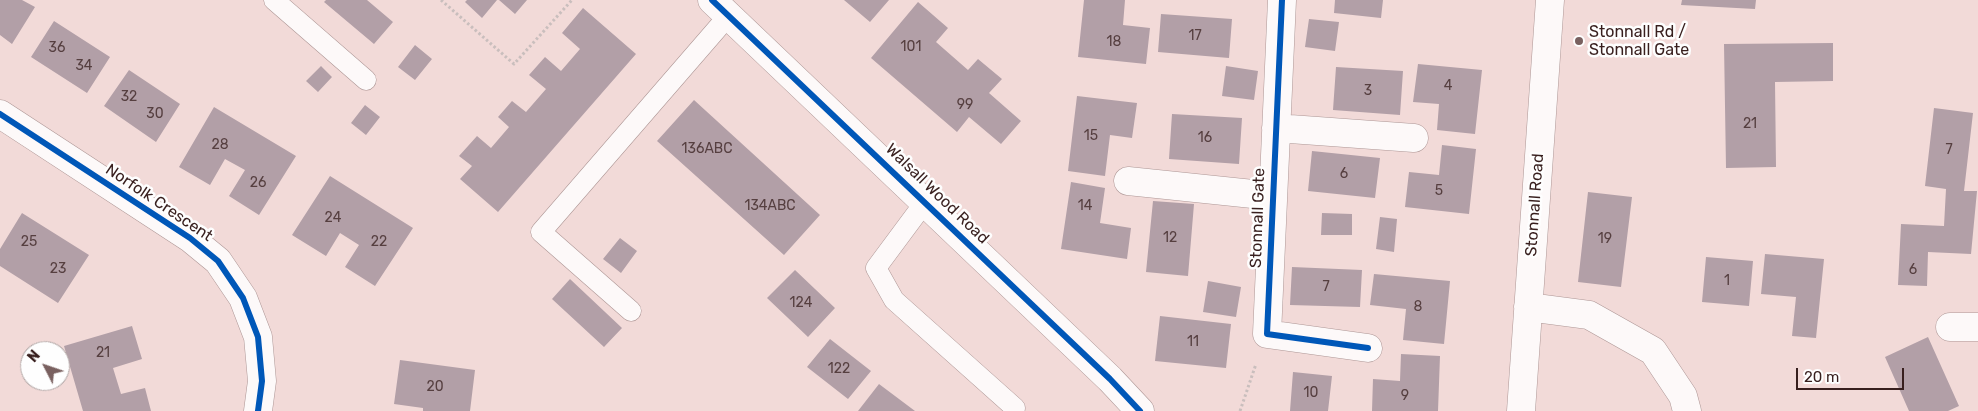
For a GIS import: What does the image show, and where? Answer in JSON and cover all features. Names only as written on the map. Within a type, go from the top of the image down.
[{"type":"street","name":"Stonnall Gate","points":[[1267,334],[1282,0],[1275,0]]},
{"type":"street","name":"Stonnall Road","points":[[1521,411],[1550,0]]},
{"type":"street","name":"Walsall Wood Road","points":[[721,7],[1110,379],[1140,411]]},
{"type":"street","name":"Norfolk Crescent","points":[[0,114],[190,238],[218,261],[243,298],[258,337],[262,381],[258,411]]},
{"type":"street","points":[[1276,128],[1414,138]]},
{"type":"street","name":"Stonnall Gate","points":[[1128,181],[1272,196]]},
{"type":"street","points":[[1528,306],[1589,315],[1652,351],[1683,396],[1687,411]]},
{"type":"street","points":[[1950,327],[1978,327]]},
{"type":"street","points":[[1267,334],[1368,348]]},
{"type":"lane","points":[[274,0],[366,80]]},
{"type":"lane","name":"Walsall Wood Road","points":[[631,311],[541,232],[721,7]]},
{"type":"lane","name":"Walsall Wood Road","points":[[925,202],[876,268],[894,300],[1015,408]]},
{"type":"path","points":[[441,0],[514,64],[572,0]]},
{"type":"path","points":[[1240,411],[1267,334]]},
{"type":"building","points":[[0,0],[22,0],[35,7],[12,44],[0,35]]},
{"type":"building","points":[[326,0],[367,0],[393,22],[374,44],[324,2]]},
{"type":"building","points":[[467,0],[497,0],[482,18],[465,2]]},
{"type":"building","points":[[499,0],[527,0],[515,14]]},
{"type":"building","points":[[844,0],[889,0],[870,22]]},
{"type":"building","points":[[1084,0],[1125,0],[1123,25],[1150,28],[1146,64],[1078,57]]},
{"type":"building","points":[[1335,0],[1383,0],[1381,18],[1334,13]]},
{"type":"building","points":[[1682,0],[1756,0],[1755,9],[1681,5]]},
{"type":"building","points":[[918,2],[948,28],[936,42],[968,70],[978,59],[1002,79],[989,93],[1021,121],[1001,144],[969,117],[957,132],[871,58]]},
{"type":"building","points":[[583,8],[636,54],[498,212],[460,179],[472,166],[459,156],[477,136],[491,148],[509,127],[498,117],[512,101],[526,112],[546,89],[529,75],[545,57],[561,71],[580,49],[562,33]]},
{"type":"building","points":[[1161,14],[1232,19],[1229,58],[1158,52]]},
{"type":"building","points":[[1309,19],[1339,22],[1335,51],[1305,47]]},
{"type":"building","points":[[54,21],[110,57],[87,93],[31,57]]},
{"type":"building","points":[[1833,43],[1833,81],[1775,82],[1776,167],[1726,168],[1724,44]]},
{"type":"building","points":[[415,45],[432,59],[415,80],[398,67]]},
{"type":"building","points":[[1418,64],[1482,70],[1475,134],[1437,130],[1439,104],[1413,102]]},
{"type":"building","points":[[321,66],[332,77],[318,92],[306,81]]},
{"type":"building","points":[[1226,66],[1258,71],[1254,100],[1222,96]]},
{"type":"building","points":[[1336,67],[1403,71],[1400,115],[1333,110]]},
{"type":"building","points":[[129,70],[180,104],[156,142],[104,106]]},
{"type":"building","points":[[1077,96],[1137,103],[1132,138],[1110,135],[1105,176],[1068,171]]},
{"type":"building","points":[[694,100],[820,215],[784,255],[657,141]]},
{"type":"building","points":[[365,105],[380,117],[366,135],[351,123]]},
{"type":"building","points":[[214,107],[296,156],[259,215],[229,196],[245,170],[225,159],[210,185],[179,167]]},
{"type":"building","points":[[1934,108],[1973,113],[1964,191],[1977,191],[1971,254],[1928,252],[1927,286],[1898,285],[1901,224],[1944,226],[1946,189],[1925,186]]},
{"type":"building","points":[[1172,114],[1242,118],[1239,164],[1169,159]]},
{"type":"building","points":[[1442,145],[1476,149],[1469,214],[1405,207],[1409,172],[1439,175]]},
{"type":"building","points":[[1312,151],[1380,158],[1375,198],[1308,191]]},
{"type":"building","points":[[330,176],[413,228],[375,286],[345,267],[359,245],[340,233],[326,256],[292,235]]},
{"type":"building","points":[[1071,182],[1105,188],[1100,223],[1131,228],[1127,259],[1061,249]]},
{"type":"building","points":[[1588,192],[1632,197],[1621,287],[1578,282]]},
{"type":"building","points":[[1153,201],[1194,204],[1188,276],[1146,272]]},
{"type":"building","points":[[22,213],[89,255],[58,303],[0,266],[0,249]]},
{"type":"building","points":[[1322,213],[1352,214],[1352,235],[1321,235]]},
{"type":"building","points":[[1380,217],[1397,219],[1394,252],[1376,249]]},
{"type":"building","points":[[620,238],[637,251],[621,273],[603,259]]},
{"type":"building","points":[[1765,254],[1824,259],[1816,338],[1792,336],[1796,297],[1761,294]]},
{"type":"building","points":[[1706,257],[1753,261],[1749,306],[1702,302]]},
{"type":"building","points":[[1292,267],[1362,270],[1360,307],[1290,305]]},
{"type":"building","points":[[795,270],[835,308],[808,337],[767,298]]},
{"type":"building","points":[[1374,274],[1450,281],[1444,344],[1403,340],[1406,309],[1370,305]]},
{"type":"building","points":[[570,279],[622,328],[604,347],[552,299]]},
{"type":"building","points":[[1208,281],[1241,287],[1236,317],[1203,312]]},
{"type":"building","points":[[1160,316],[1231,324],[1226,368],[1155,361]]},
{"type":"building","points":[[132,326],[142,359],[113,368],[121,394],[145,388],[151,411],[83,411],[70,367],[70,344]]},
{"type":"building","points":[[1928,337],[1959,406],[1948,411],[1909,411],[1885,357]]},
{"type":"building","points":[[830,339],[871,371],[848,399],[807,367]]},
{"type":"building","points":[[1401,354],[1440,356],[1438,411],[1372,411],[1373,379],[1400,381]]},
{"type":"building","points":[[400,360],[475,370],[470,411],[423,411],[423,408],[394,404]]},
{"type":"building","points":[[1293,372],[1332,376],[1328,411],[1290,411]]},
{"type":"building","points":[[879,384],[915,411],[858,411]]},
{"type":"cycle path","points":[[712,0],[1110,379],[1140,411]]},
{"type":"cycle path","points":[[1282,0],[1267,334],[1368,348]]},
{"type":"cycle path","points":[[0,114],[190,238],[218,261],[243,298],[258,337],[262,381],[258,411]]},
{"type":"place","name":"Stonnall Rd / Stonnall Gate","points":[[1579,41]]}]
